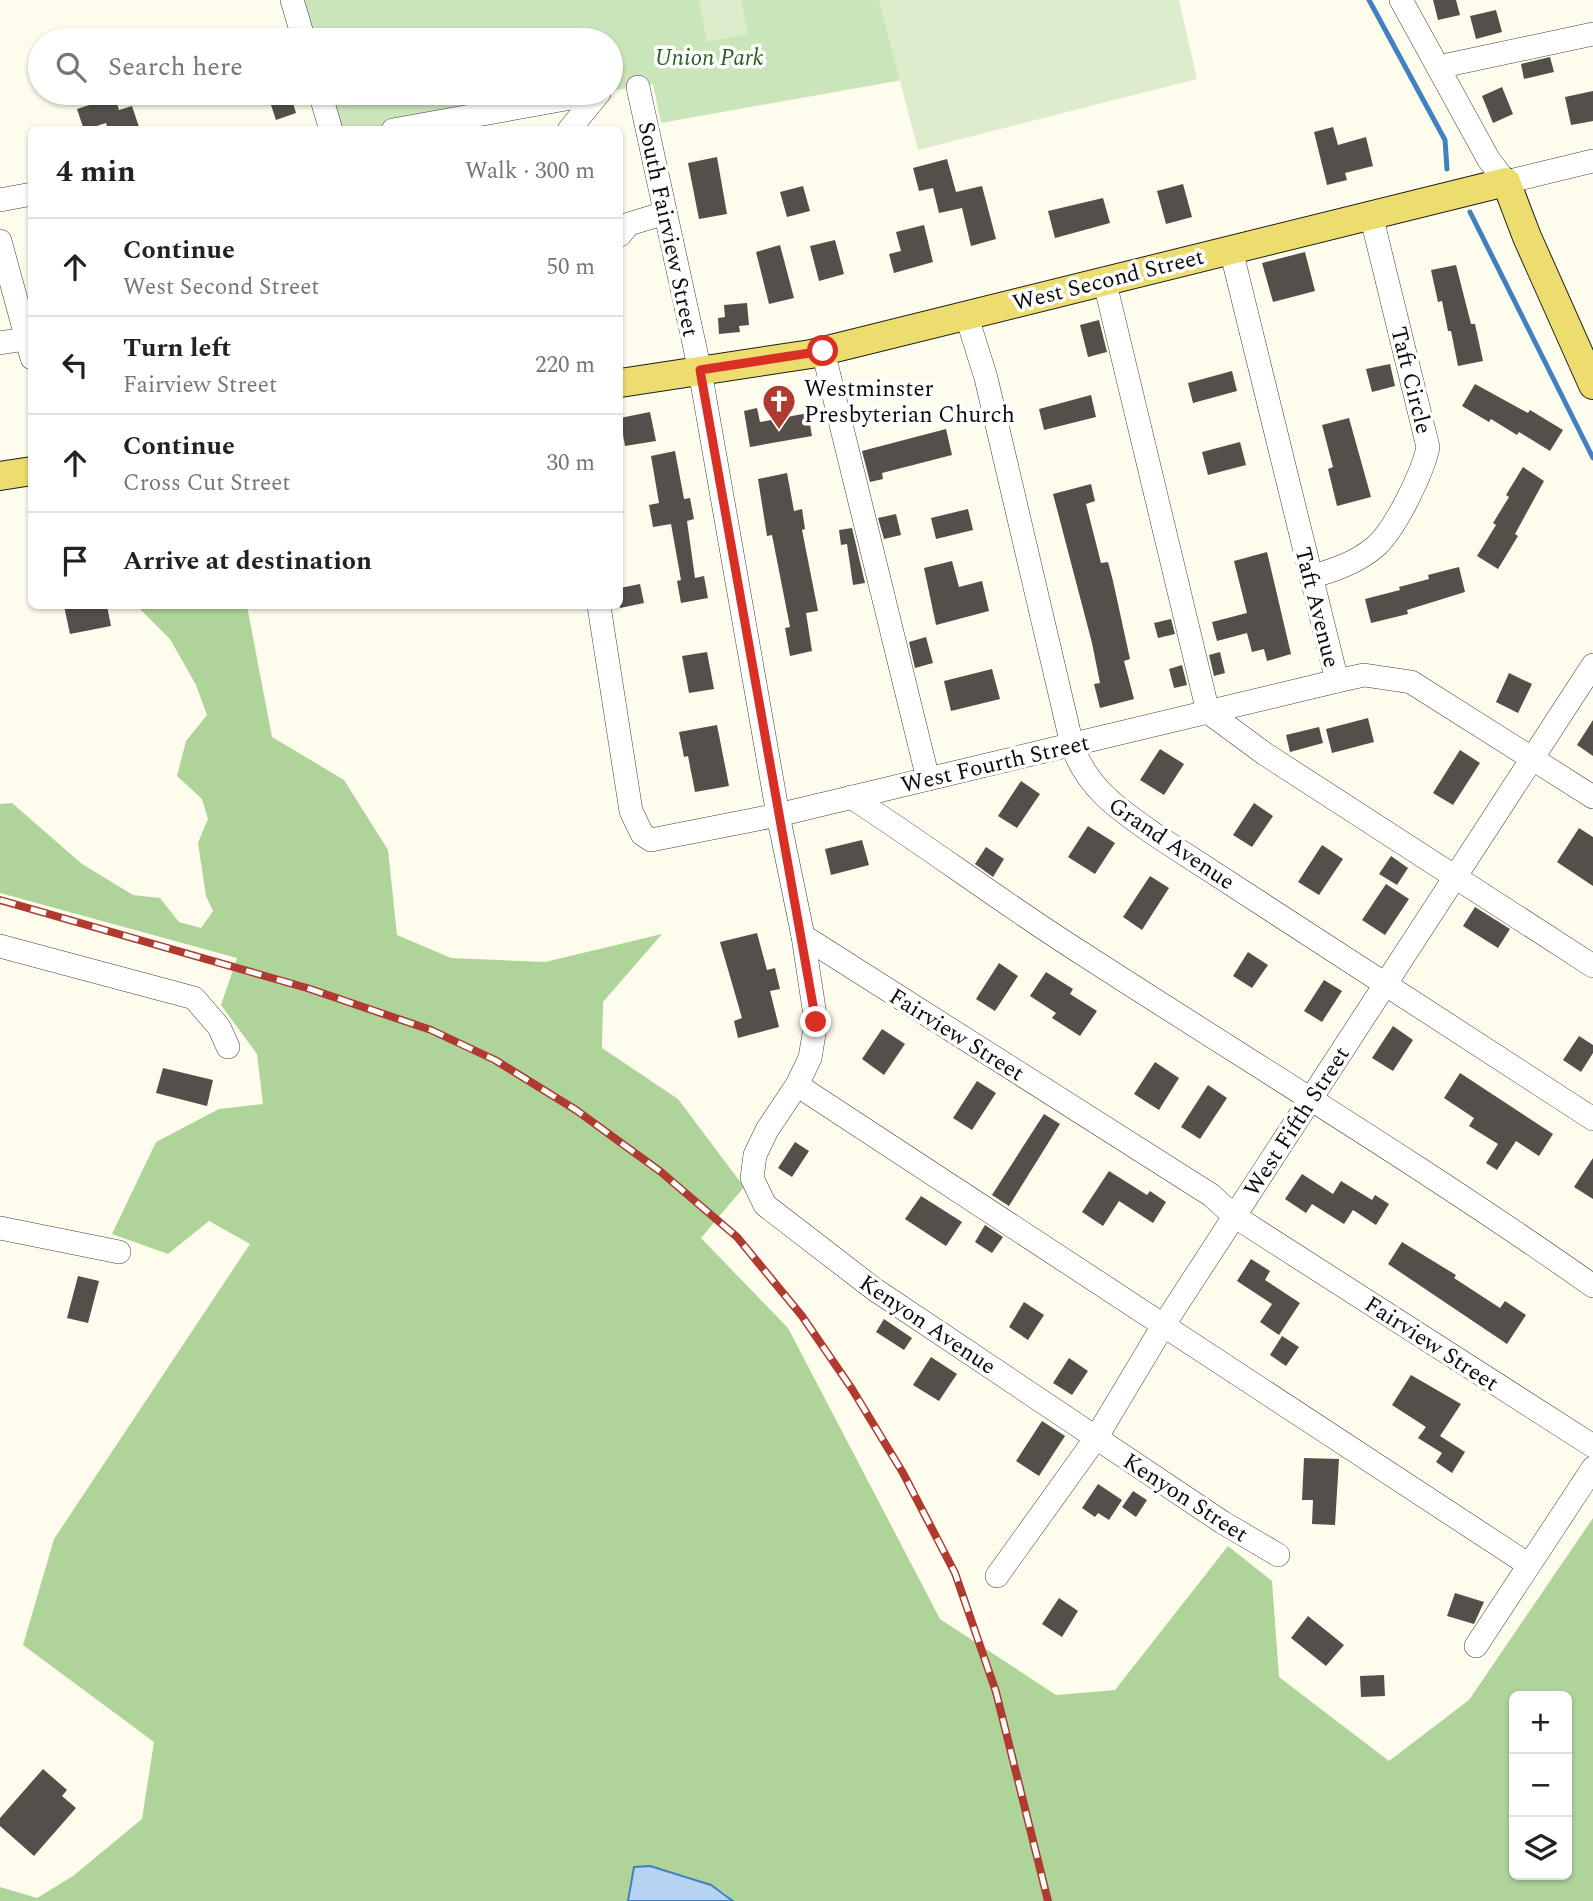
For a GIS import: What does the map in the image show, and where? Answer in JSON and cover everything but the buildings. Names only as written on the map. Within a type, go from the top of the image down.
[{"type":"main road","name":"West Second Street","points":[[623,383],[823,351],[1104,279],[1506,182]]},
{"type":"main road","points":[[1506,182],[1527,237],[1593,385]]},
{"type":"main road","points":[[0,476],[28,472]]},
{"type":"street","points":[[292,0],[300,28]]},
{"type":"street","points":[[1401,0],[1489,160],[1506,182]]},
{"type":"street","points":[[1438,67],[1593,34]]},
{"type":"street","name":"South Fairview Street","points":[[638,86],[700,370]]},
{"type":"street","points":[[324,105],[330,126]]},
{"type":"street","points":[[415,126],[533,105]]},
{"type":"street","points":[[572,126],[590,105]]},
{"type":"street","name":"West Second Street","points":[[1506,182],[1593,161]]},
{"type":"street","points":[[0,200],[28,195]]},
{"type":"street","points":[[623,232],[629,225],[665,213]]},
{"type":"street","name":"Taft Circle","points":[[1311,577],[1344,567],[1377,546],[1424,469],[1428,447],[1371,215]]},
{"type":"street","points":[[0,241],[28,338]]},
{"type":"street","name":"Taft Avenue","points":[[1231,250],[1337,681],[1364,675],[1412,682],[1593,797]]},
{"type":"street","points":[[1104,279],[1208,712],[1265,754],[1593,966]]},
{"type":"street","name":"Grand Avenue","points":[[966,314],[986,378],[1072,745],[1087,776],[1106,800],[1157,836],[1593,1119]]},
{"type":"street","points":[[0,343],[28,345]]},
{"type":"street","points":[[823,351],[928,779]]},
{"type":"street","points":[[700,370],[778,815],[803,936],[816,1022],[810,1058],[797,1085],[1529,1565]]},
{"type":"street","name":"West Fourth Street","points":[[599,609],[631,811],[642,834],[652,840],[778,815],[1337,681]]},
{"type":"street","name":"West Fifth Street","points":[[997,1576],[1096,1438],[1163,1325],[1593,665]]},
{"type":"street","points":[[851,797],[915,838],[996,898],[1478,1207],[1593,1286]]},
{"type":"street","name":"Fairview Street","points":[[803,936],[1211,1195],[1234,1216],[1593,1446]]},
{"type":"street","points":[[0,946],[194,998],[219,1027],[228,1047]]},
{"type":"street","name":"Kenyon Avenue","points":[[797,1085],[767,1130],[755,1155],[752,1178],[765,1205],[874,1289],[1096,1438]]},
{"type":"street","points":[[0,1228],[119,1252]]},
{"type":"street","name":"Kenyon Street","points":[[1096,1438],[1278,1555]]},
{"type":"street","points":[[1476,1646],[1593,1468]]},
{"type":"green space","name":"Union Park","points":[[300,0],[879,0],[902,80],[661,123],[653,84],[623,89],[623,28],[308,28]]},
{"type":"green space","points":[[699,0],[741,0],[748,34],[707,42]]},
{"type":"green space","points":[[879,0],[1179,0],[1197,79],[918,150]]},
{"type":"green space","points":[[331,105],[533,105],[415,126],[337,126]]},
{"type":"green space","points":[[140,609],[248,609],[272,737],[344,780],[388,850],[397,935],[451,958],[545,962],[662,934],[603,1002],[602,1048],[678,1099],[744,1187],[701,1238],[788,1328],[940,1619],[1056,1695],[1115,1690],[1228,1546],[1272,1581],[1279,1677],[1389,1761],[1469,1700],[1593,1518],[1593,1901],[733,1901],[726,1894],[702,1882],[672,1872],[634,1867],[628,1901],[0,1901],[0,1887],[37,1898],[73,1876],[142,1819],[154,1742],[23,1645],[54,1539],[250,1244],[209,1221],[168,1254],[112,1234],[156,1142],[219,1109],[263,1104],[257,1054],[221,1005],[237,958],[0,893],[0,804],[12,803],[82,864],[133,895],[160,898],[179,922],[201,928],[213,911],[206,896],[198,843],[208,819],[202,799],[177,776],[186,741],[207,715],[196,685],[170,639]]},
{"type":"water","points":[[650,1866],[711,1885],[733,1901],[628,1901],[634,1867]]},
{"type":"waterway","points":[[1369,0],[1445,140],[1447,169]]},
{"type":"waterway","points":[[1470,212],[1593,458]]},
{"type":"railway","points":[[0,900],[307,988],[431,1030],[495,1060],[576,1110],[661,1172],[737,1237],[802,1316],[852,1389],[903,1473],[955,1573],[996,1692],[1048,1901]]},
{"type":"place","name":"Westminster Presbyterian Church","points":[[779,431]]},
{"type":"route","points":[[816,1022],[803,936],[778,815],[700,370],[823,351]]}]
